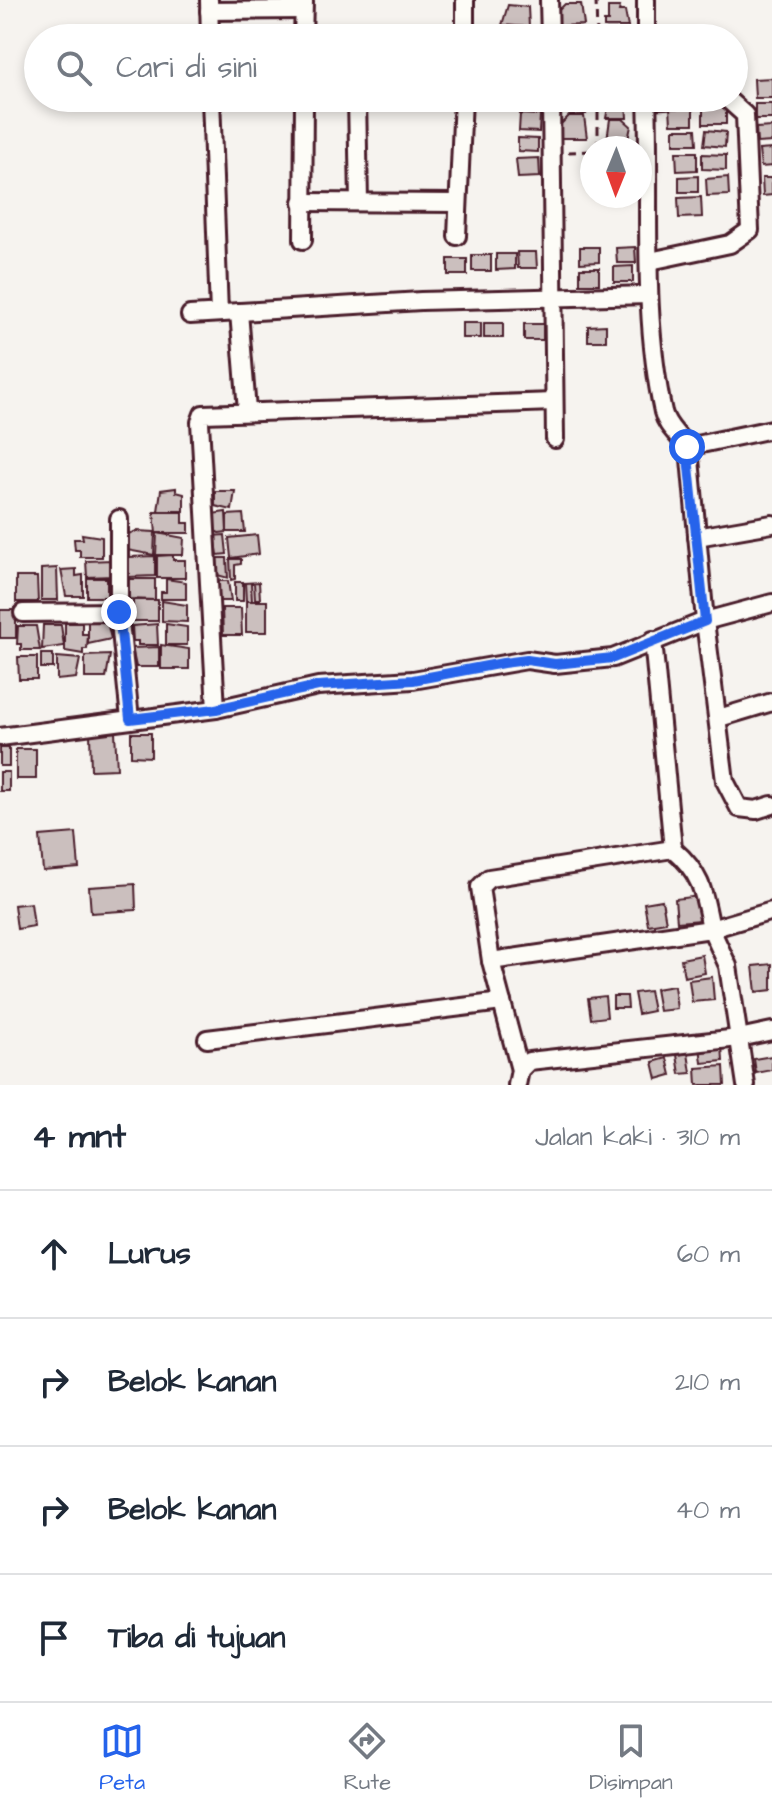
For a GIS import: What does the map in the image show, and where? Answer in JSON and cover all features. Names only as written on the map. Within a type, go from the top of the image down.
[{"type":"street","points":[[465,0],[465,24]]},
{"type":"street","points":[[549,0],[550,24]]},
{"type":"street","points":[[646,0],[646,24]]},
{"type":"street","points":[[209,6],[304,5]]},
{"type":"street","points":[[212,112],[219,313]]},
{"type":"street","points":[[303,240],[304,112]]},
{"type":"street","points":[[357,112],[359,202]]},
{"type":"street","points":[[457,236],[462,112]]},
{"type":"street","points":[[551,112],[555,439]]},
{"type":"street","points":[[647,112],[649,295],[663,410],[666,421],[687,447],[725,781],[739,808],[756,810],[772,805]]},
{"type":"street","points":[[650,261],[730,244],[750,230],[745,115],[742,112]]},
{"type":"street","points":[[302,202],[457,203]]},
{"type":"street","points":[[190,315],[649,295]]},
{"type":"street","points":[[239,312],[247,411]]},
{"type":"street","points":[[216,709],[200,422],[203,414],[554,402]]},
{"type":"street","points":[[687,447],[772,429]]},
{"type":"street","points":[[119,519],[119,612],[130,719]]},
{"type":"street","points":[[697,537],[772,524]]},
{"type":"street","points":[[0,737],[216,709],[318,686],[413,680],[527,660],[555,664],[613,658],[705,621],[772,603]]},
{"type":"street","points":[[23,613],[119,612]]},
{"type":"street","points":[[653,640],[673,849],[693,866],[703,890],[711,929],[728,966],[746,1085]]},
{"type":"street","points":[[719,718],[772,702]]},
{"type":"street","points":[[519,1078],[491,961],[480,887],[489,878],[673,849]]},
{"type":"street","points":[[491,961],[711,929],[772,911]]},
{"type":"street","points":[[207,1039],[502,1002]]},
{"type":"street","points":[[519,1078],[529,1061],[739,1038],[772,1031]]},
{"type":"path","points":[[596,0],[597,24]]},
{"type":"path","points":[[598,112],[598,136]]},
{"type":"path","points":[[551,151],[580,151]]},
{"type":"building","points":[[565,4],[581,4],[584,24],[558,24],[558,11]]},
{"type":"building","points":[[508,5],[528,7],[529,24],[502,24]]},
{"type":"building","points":[[608,7],[620,7],[619,11],[625,11],[627,24],[604,24],[608,21]]},
{"type":"building","points":[[772,78],[772,98],[755,98],[754,79]]},
{"type":"building","points":[[755,104],[772,104],[772,119],[755,119]]},
{"type":"building","points":[[607,112],[627,112],[627,118],[606,118]]},
{"type":"building","points":[[670,112],[693,112],[693,124],[671,124]]},
{"type":"building","points":[[703,112],[726,112],[726,124],[703,124]]},
{"type":"building","points":[[520,114],[540,115],[539,132],[519,131]]},
{"type":"building","points":[[569,116],[584,116],[587,136],[561,138],[561,124]]},
{"type":"building","points":[[610,119],[623,119],[631,126],[629,136],[608,136]]},
{"type":"building","points":[[772,127],[772,142],[757,143],[756,128]]},
{"type":"building","points":[[674,129],[696,129],[697,144],[674,144]]},
{"type":"building","points":[[706,130],[726,132],[725,147],[704,145]]},
{"type":"building","points":[[518,138],[538,139],[538,152],[518,151]]},
{"type":"building","points":[[772,149],[772,166],[761,167],[759,150]]},
{"type":"building","points":[[676,152],[697,152],[697,170],[677,171]]},
{"type":"building","points":[[702,154],[726,155],[726,170],[702,169]]},
{"type":"building","points":[[539,158],[540,177],[518,178],[516,159]]},
{"type":"building","points":[[698,176],[698,192],[679,192],[679,177]]},
{"type":"building","points":[[728,177],[729,195],[707,196],[706,179]]},
{"type":"building","points":[[762,178],[772,178],[772,195],[763,196]]},
{"type":"building","points":[[701,197],[702,217],[679,218],[678,198]]},
{"type":"building","points":[[580,247],[599,247],[599,262],[580,263]]},
{"type":"building","points":[[635,247],[636,263],[617,263],[616,248]]},
{"type":"building","points":[[517,252],[536,252],[537,268],[518,268]]},
{"type":"building","points":[[496,254],[515,254],[515,269],[496,270]]},
{"type":"building","points":[[472,255],[491,255],[491,271],[472,271]]},
{"type":"building","points":[[448,259],[467,259],[467,275],[448,275]]},
{"type":"building","points":[[633,266],[633,282],[614,282],[614,267]]},
{"type":"building","points":[[580,268],[599,268],[599,284],[580,284]]},
{"type":"building","points":[[462,323],[481,323],[481,338],[462,338]]},
{"type":"building","points":[[484,323],[503,323],[503,338],[484,338]]},
{"type":"building","points":[[524,324],[543,324],[543,340],[524,340]]},
{"type":"building","points":[[606,325],[606,341],[588,341],[588,326]]},
{"type":"building","points":[[176,488],[176,492],[184,494],[184,511],[158,511],[161,490]]},
{"type":"building","points":[[215,491],[235,491],[232,510],[215,506]]},
{"type":"building","points":[[154,512],[183,512],[183,523],[189,523],[189,533],[156,533]]},
{"type":"building","points":[[226,512],[227,532],[213,530],[212,514]]},
{"type":"building","points":[[243,514],[245,532],[227,532],[227,515]]},
{"type":"building","points":[[155,532],[154,555],[127,550],[128,534]]},
{"type":"building","points":[[157,533],[184,538],[183,555],[156,555]]},
{"type":"building","points":[[82,534],[102,537],[102,557],[80,557],[80,550],[75,550],[74,539],[83,539]]},
{"type":"building","points":[[225,535],[227,554],[218,555],[216,542],[211,542],[211,536]]},
{"type":"building","points":[[257,535],[259,554],[231,558],[229,538]]},
{"type":"building","points":[[173,555],[173,560],[185,560],[185,578],[157,578],[157,556]]},
{"type":"building","points":[[155,556],[155,576],[128,577],[128,557]]},
{"type":"building","points":[[213,558],[227,558],[228,578],[214,574]]},
{"type":"building","points":[[230,559],[241,559],[241,564],[235,565],[235,579],[231,580]]},
{"type":"building","points":[[112,560],[112,576],[87,577],[86,561]]},
{"type":"building","points":[[57,568],[58,600],[41,600],[41,569]]},
{"type":"building","points":[[76,569],[76,576],[83,575],[83,596],[66,596],[61,570]]},
{"type":"building","points":[[16,577],[37,577],[38,602],[16,602]]},
{"type":"building","points":[[87,578],[107,578],[107,597],[87,597]]},
{"type":"building","points":[[128,579],[155,579],[155,600],[128,599]]},
{"type":"building","points":[[166,579],[186,582],[186,599],[161,599],[161,592],[166,592]]},
{"type":"building","points":[[211,581],[228,581],[231,601],[211,601]]},
{"type":"building","points":[[235,582],[243,582],[243,601],[235,601]]},
{"type":"building","points":[[259,582],[260,599],[255,599],[254,583],[251,583],[252,601],[246,601],[245,583]]},
{"type":"building","points":[[133,600],[158,600],[158,621],[133,621]]},
{"type":"building","points":[[162,601],[187,605],[187,622],[162,621]]},
{"type":"building","points":[[246,601],[267,601],[267,632],[246,632]]},
{"type":"building","points":[[222,608],[241,608],[242,635],[223,635]]},
{"type":"building","points":[[0,610],[16,610],[16,638],[0,638]]},
{"type":"building","points":[[88,622],[107,622],[111,639],[88,644]]},
{"type":"building","points":[[65,623],[82,623],[82,634],[88,634],[87,649],[83,649],[83,654],[65,651]]},
{"type":"building","points":[[157,624],[158,645],[138,645],[138,641],[133,641],[132,626]]},
{"type":"building","points":[[166,624],[187,627],[187,645],[166,645]]},
{"type":"building","points":[[43,625],[61,625],[64,646],[42,649]]},
{"type":"building","points":[[18,626],[36,626],[40,650],[21,650],[21,644],[17,644]]},
{"type":"building","points":[[161,645],[189,649],[189,669],[161,669]]},
{"type":"building","points":[[159,647],[159,667],[136,667],[132,648]]},
{"type":"building","points":[[41,654],[53,654],[53,668],[41,668]]},
{"type":"building","points":[[110,655],[106,678],[85,678],[85,656]]},
{"type":"building","points":[[18,657],[37,657],[37,679],[19,679]]},
{"type":"building","points":[[57,657],[80,659],[76,678],[57,680]]},
{"type":"building","points":[[115,732],[117,769],[91,770],[90,733]]},
{"type":"building","points":[[131,733],[151,733],[151,757],[131,756]]},
{"type":"building","points":[[0,748],[9,748],[9,766],[0,766]]},
{"type":"building","points":[[16,749],[36,749],[36,779],[16,779]]},
{"type":"building","points":[[0,772],[9,772],[9,791],[0,791]]},
{"type":"building","points":[[76,833],[79,868],[43,871],[40,836]]},
{"type":"building","points":[[135,884],[136,910],[91,913],[89,887]]},
{"type":"building","points":[[699,896],[701,920],[677,922],[675,899]]},
{"type":"building","points":[[662,900],[666,922],[648,925],[644,903]]},
{"type":"building","points":[[31,903],[34,926],[17,929],[14,905]]},
{"type":"building","points":[[702,955],[705,973],[684,977],[681,959]]},
{"type":"building","points":[[772,964],[772,990],[756,992],[753,966]]},
{"type":"building","points":[[712,977],[714,1000],[692,1002],[689,980]]},
{"type":"building","points":[[674,986],[677,1009],[659,1011],[655,989]]},
{"type":"building","points":[[649,991],[653,1011],[638,1014],[634,993]]},
{"type":"building","points":[[605,996],[607,1017],[591,1019],[588,998]]},
{"type":"building","points":[[613,996],[627,996],[628,1008],[613,1008]]},
{"type":"building","points":[[722,1044],[723,1061],[702,1063],[700,1046]]},
{"type":"building","points":[[688,1053],[691,1073],[680,1074],[677,1055]]},
{"type":"building","points":[[772,1056],[772,1070],[756,1073],[754,1059]]},
{"type":"building","points":[[667,1058],[671,1075],[657,1079],[653,1062]]},
{"type":"building","points":[[724,1066],[725,1085],[697,1085],[696,1068]]},
{"type":"route","points":[[119,612],[130,719],[216,709],[318,686],[413,680],[527,660],[555,664],[613,658],[705,621],[687,447]]}]
